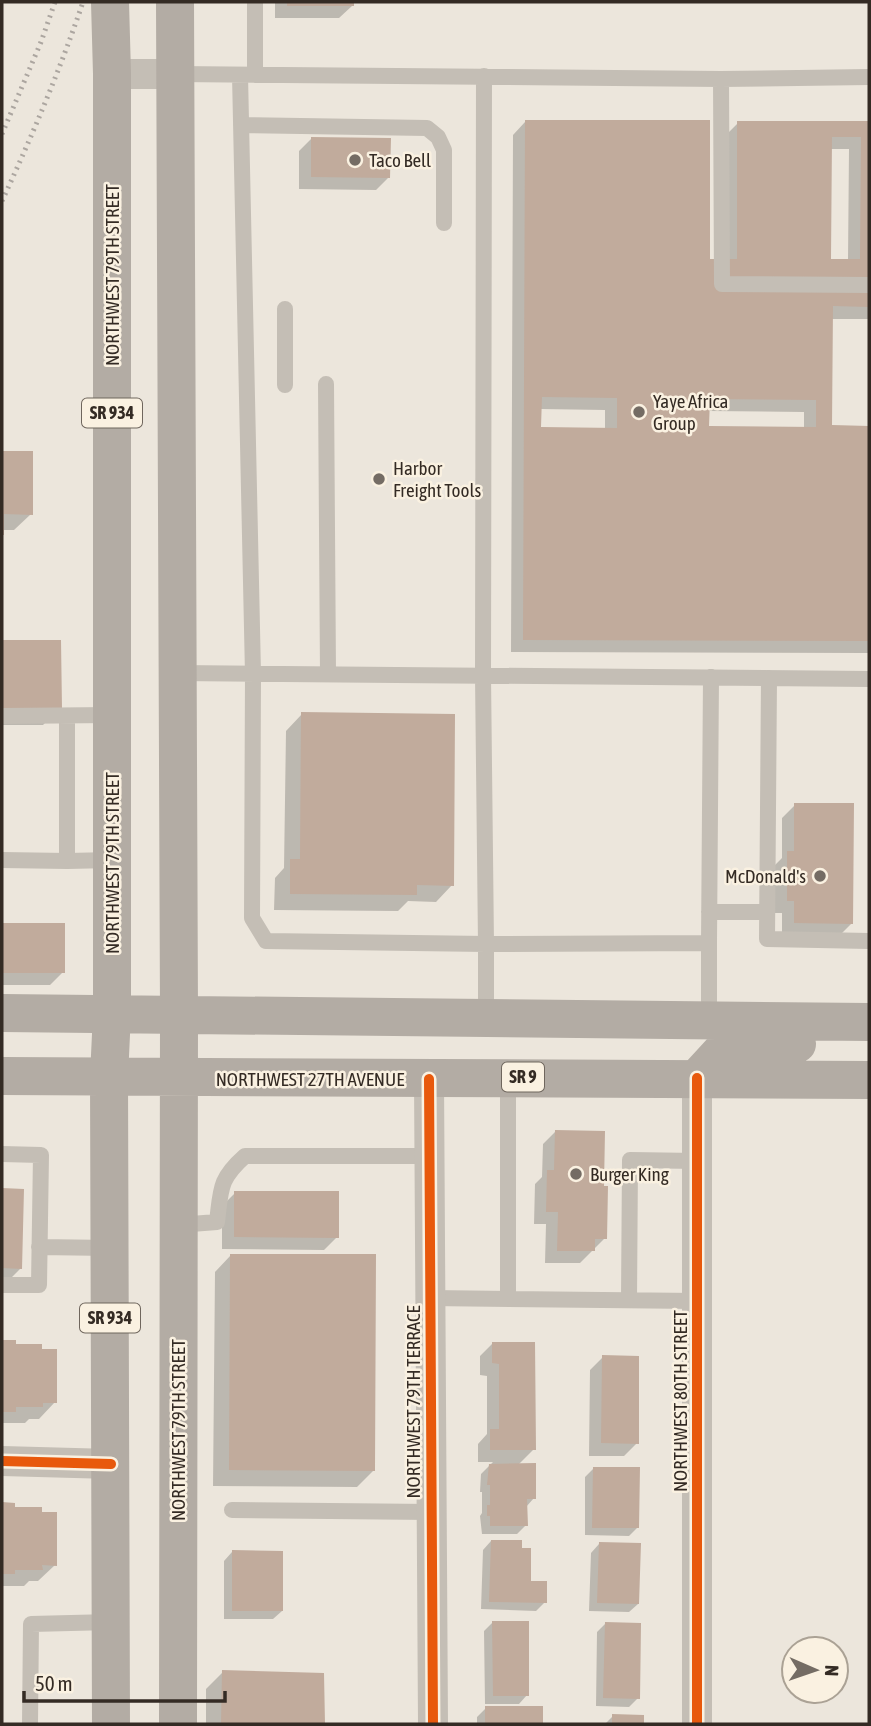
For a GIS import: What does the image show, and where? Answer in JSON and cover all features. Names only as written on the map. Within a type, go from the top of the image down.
[{"type":"main road","name":"NORTHWEST 79TH STREET","points":[[110,2],[111,1724]]},
{"type":"main road","name":"NORTHWEST 79TH STREET","points":[[175,2],[179,1014],[178,1724]]},
{"type":"main road","points":[[2,1013],[869,1022]]},
{"type":"main road","points":[[697,1078],[720,1053],[729,1048],[869,1039]]},
{"type":"main road","name":"NORTHWEST 27TH AVENUE","points":[[2,1076],[177,1079],[508,1077],[869,1080]]},
{"type":"street","points":[[112,74],[176,74]]},
{"type":"street","name":"NORTHWEST 80TH STREET","points":[[697,1078],[697,1724]]},
{"type":"street","name":"NORTHWEST 79TH TERRACE","points":[[429,1079],[433,1724]]},
{"type":"street","points":[[2,1461],[111,1464]]},
{"type":"lane","points":[[255,2],[241,125],[253,674],[251,918],[266,941],[709,943]]},
{"type":"lane","points":[[176,74],[721,79],[869,77]]},
{"type":"lane","points":[[484,76],[483,676],[486,1017]]},
{"type":"lane","points":[[721,79],[722,284],[869,285]]},
{"type":"lane","points":[[241,125],[427,128],[438,137],[444,150],[444,223]]},
{"type":"lane","points":[[285,309],[285,385]]},
{"type":"lane","points":[[326,384],[328,674]]},
{"type":"lane","points":[[178,673],[869,679]]},
{"type":"lane","points":[[709,1020],[711,677]]},
{"type":"lane","points":[[769,678],[767,939],[869,942]]},
{"type":"lane","points":[[2,716],[112,715]]},
{"type":"lane","points":[[67,716],[67,861]]},
{"type":"lane","points":[[2,860],[112,860]]},
{"type":"lane","points":[[709,912],[766,912]]},
{"type":"lane","points":[[508,1077],[508,1299]]},
{"type":"lane","points":[[2,1154],[41,1154],[39,1285],[2,1285]]},
{"type":"lane","points":[[178,1225],[217,1222],[221,1188],[229,1170],[244,1156],[429,1156]]},
{"type":"lane","points":[[629,1300],[630,1160],[697,1161]]},
{"type":"lane","points":[[39,1247],[110,1248]]},
{"type":"lane","points":[[430,1298],[697,1301]]},
{"type":"lane","points":[[232,1510],[431,1511]]},
{"type":"lane","points":[[30,1724],[31,1624],[111,1622]]},
{"type":"building","points":[[287,2],[354,2],[354,6],[287,6]]},
{"type":"building","points":[[525,120],[710,120],[710,259],[737,259],[737,121],[869,121],[869,307],[833,306],[832,425],[869,426],[869,641],[523,640]],"holes":[[[832,137],[861,137],[860,259],[831,259]],[[542,397],[617,398],[617,428],[541,427]],[[710,399],[816,400],[816,427],[709,426]]]},
{"type":"building","points":[[311,137],[391,138],[390,178],[311,177]]},
{"type":"building","points":[[2,451],[33,451],[33,515],[4,514],[4,535],[2,535]]},
{"type":"building","points":[[2,640],[61,640],[62,709],[2,709]]},
{"type":"building","points":[[301,712],[455,714],[454,886],[417,885],[417,895],[290,894],[290,859],[300,859]]},
{"type":"building","name":"McDonald's","points":[[794,803],[854,803],[853,924],[794,923],[794,901],[787,901],[787,851],[794,851]]},
{"type":"building","points":[[2,923],[65,923],[65,973],[2,973]]},
{"type":"building","points":[[555,1130],[605,1131],[607,1239],[595,1239],[595,1251],[557,1251],[558,1212],[546,1212],[547,1170],[554,1170]]},
{"type":"building","points":[[2,1188],[24,1189],[22,1269],[2,1268]]},
{"type":"building","points":[[234,1191],[339,1191],[339,1238],[234,1237]]},
{"type":"building","points":[[230,1254],[376,1254],[375,1471],[229,1470]]},
{"type":"building","points":[[2,1340],[16,1340],[16,1344],[42,1344],[42,1349],[57,1349],[57,1403],[43,1403],[43,1407],[16,1407],[16,1412],[2,1412]]},
{"type":"building","points":[[492,1342],[535,1342],[536,1450],[490,1450],[490,1429],[499,1429],[499,1364],[492,1363]]},
{"type":"building","points":[[602,1355],[639,1356],[639,1444],[601,1443]]},
{"type":"building","points":[[536,1463],[536,1499],[527,1499],[528,1526],[490,1526],[490,1516],[487,1516],[487,1505],[490,1505],[490,1485],[487,1485],[489,1464]]},
{"type":"building","points":[[593,1467],[640,1467],[639,1528],[592,1528]]},
{"type":"building","points":[[2,1502],[15,1503],[15,1507],[42,1507],[42,1512],[57,1512],[57,1566],[42,1565],[43,1570],[15,1570],[15,1574],[2,1574]]},
{"type":"building","points":[[491,1540],[522,1540],[522,1548],[531,1548],[531,1581],[547,1581],[547,1603],[489,1602]]},
{"type":"building","points":[[599,1542],[641,1543],[639,1604],[597,1603]]},
{"type":"building","points":[[232,1550],[283,1551],[283,1611],[232,1611]]},
{"type":"building","points":[[492,1621],[529,1621],[529,1696],[493,1696]]},
{"type":"building","points":[[605,1622],[641,1623],[640,1699],[603,1698]]},
{"type":"building","points":[[222,1670],[324,1673],[325,1724],[221,1724]]},
{"type":"building","points":[[485,1706],[543,1706],[543,1724],[485,1724]]},
{"type":"building","points":[[612,1714],[644,1715],[644,1724],[612,1724]]},
{"type":"railway","points":[[2,134],[55,2]]},
{"type":"railway","points":[[2,201],[45,103],[83,2]]},
{"type":"cycle path","points":[[697,1078],[697,1724]]},
{"type":"cycle path","points":[[429,1079],[433,1724]]},
{"type":"cycle path","points":[[2,1461],[111,1464]]},
{"type":"place","name":"Taco Bell","points":[[355,160]]},
{"type":"place","name":"Yaye Africa Group","points":[[639,412]]},
{"type":"place","name":"Harbor Freight Tools","points":[[379,479]]},
{"type":"place","name":"McDonald's","points":[[820,876]]},
{"type":"place","name":"Burger King","points":[[576,1174]]}]
